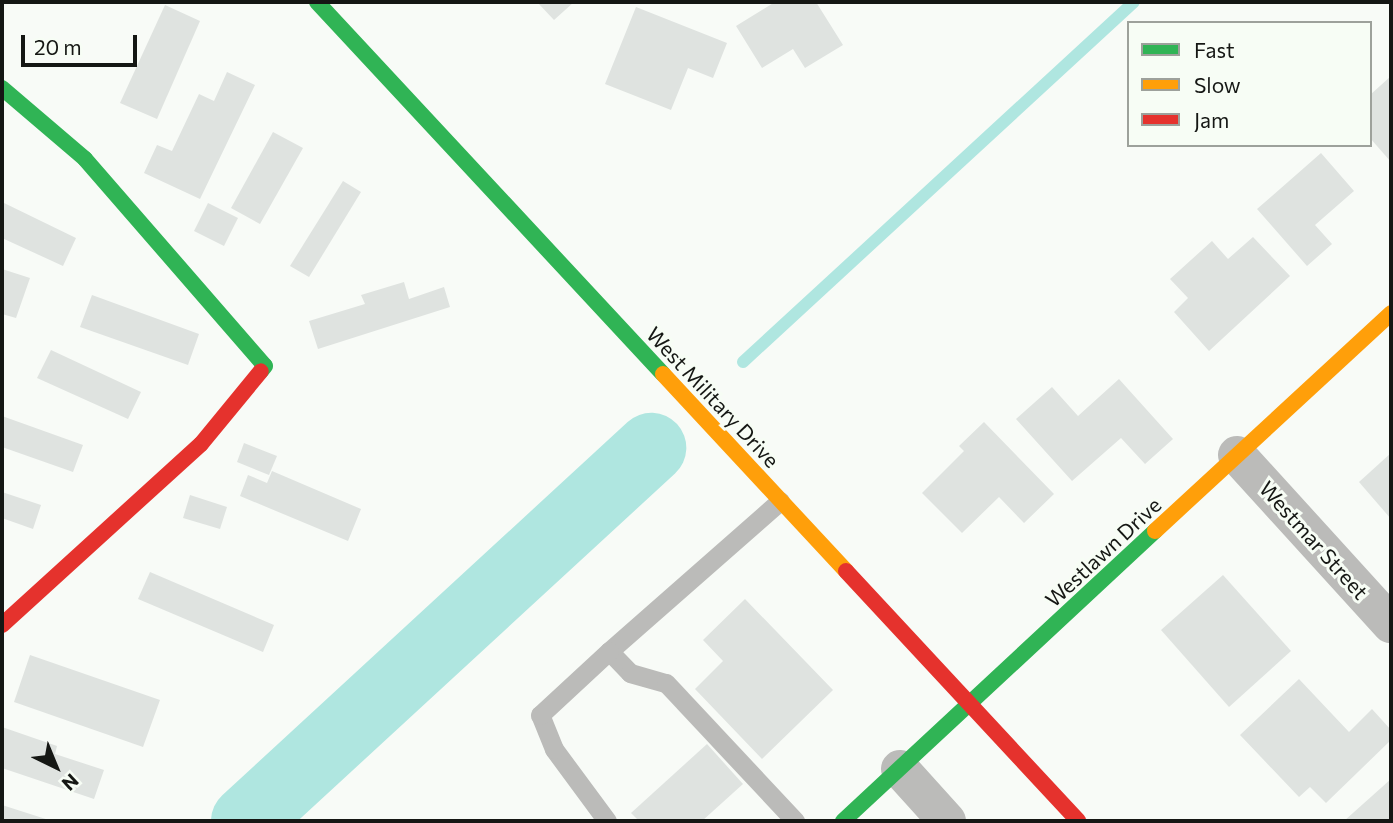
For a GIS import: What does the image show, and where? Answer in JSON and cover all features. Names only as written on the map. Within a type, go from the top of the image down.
[{"type":"street","name":"West Military Drive","points":[[317,2],[1078,821]]},
{"type":"street","points":[[2,88],[85,159],[265,366],[201,444],[2,625]]},
{"type":"street","name":"Westlawn Drive","points":[[843,821],[971,706],[1391,313]]},
{"type":"street","name":"Westmar Street","points":[[1237,455],[1391,624]]},
{"type":"street","points":[[900,769],[947,821]]},
{"type":"lane","points":[[607,821],[554,750],[540,715],[780,501]]},
{"type":"lane","points":[[609,651],[629,673],[666,683],[795,821]]},
{"type":"building","points":[[537,2],[574,2],[554,20]]},
{"type":"building","points":[[775,2],[816,2],[843,45],[805,68],[793,49],[762,68],[736,26]]},
{"type":"building","points":[[165,5],[200,21],[157,119],[120,103]]},
{"type":"building","points":[[636,7],[727,43],[713,78],[688,68],[671,110],[605,84]]},
{"type":"building","points":[[227,72],[255,85],[200,199],[144,173],[157,145],[172,151],[199,94],[214,101]]},
{"type":"building","points":[[1391,76],[1391,162],[1372,140],[1372,93]]},
{"type":"building","points":[[273,132],[303,148],[260,224],[231,208]]},
{"type":"building","points":[[1321,153],[1354,191],[1315,225],[1332,244],[1307,266],[1257,209]]},
{"type":"building","points":[[343,181],[361,192],[309,277],[290,266]]},
{"type":"building","points":[[2,202],[76,238],[63,266],[2,238]]},
{"type":"building","points":[[208,203],[238,218],[224,246],[194,231]]},
{"type":"building","points":[[1253,237],[1290,276],[1209,351],[1174,312],[1188,298],[1170,279],[1212,241],[1228,259]]},
{"type":"building","points":[[2,269],[30,278],[16,318],[2,314]]},
{"type":"building","points":[[404,282],[409,299],[444,287],[450,307],[318,349],[309,321],[365,304],[361,295]]},
{"type":"building","points":[[92,295],[199,334],[188,365],[80,327]]},
{"type":"building","points":[[51,350],[141,392],[128,419],[37,378]]},
{"type":"building","points":[[1119,379],[1173,439],[1145,464],[1121,438],[1072,481],[1016,419],[1052,387],[1078,416]]},
{"type":"building","points":[[2,416],[83,445],[73,472],[2,447]]},
{"type":"building","points":[[984,422],[1054,494],[1024,523],[999,497],[962,533],[922,493],[964,451],[959,446]]},
{"type":"building","points":[[244,443],[277,456],[269,475],[237,462]]},
{"type":"building","points":[[1391,453],[1391,519],[1359,482]]},
{"type":"building","points":[[272,471],[361,509],[348,541],[240,496],[248,475],[267,483]]},
{"type":"building","points":[[2,492],[41,505],[33,529],[2,518]]},
{"type":"building","points":[[190,495],[227,507],[220,529],[183,518]]},
{"type":"building","points":[[150,572],[274,625],[263,652],[138,599]]},
{"type":"building","points":[[1223,575],[1291,651],[1229,707],[1161,630]]},
{"type":"building","points":[[745,599],[833,690],[762,759],[695,689],[723,661],[703,640]]},
{"type":"building","points":[[30,655],[160,700],[143,747],[14,702]]},
{"type":"building","points":[[1299,679],[1349,732],[1372,709],[1391,730],[1391,740],[1326,803],[1310,787],[1299,797],[1240,735]]},
{"type":"building","points":[[2,727],[57,746],[55,754],[104,770],[94,799],[2,768]]},
{"type":"building","points":[[707,744],[743,784],[702,821],[639,821],[631,813]]},
{"type":"building","points":[[1391,779],[1391,821],[1344,821]]},
{"type":"building","points":[[2,805],[52,821],[2,821]]},
{"type":"waterway","points":[[743,362],[1134,2]]},
{"type":"waterway","points":[[246,821],[651,448]]},
{"type":"traffic: fast","points":[[317,2],[663,374]]},
{"type":"traffic: fast","points":[[2,88],[85,159],[265,366],[261,371]]},
{"type":"traffic: fast","points":[[843,821],[1155,531]]},
{"type":"traffic: slow","points":[[1155,531],[1391,313]]},
{"type":"traffic: slow","points":[[663,374],[846,571]]},
{"type":"traffic: jam","points":[[2,625],[201,444],[261,371]]},
{"type":"traffic: jam","points":[[846,571],[1078,821]]}]
